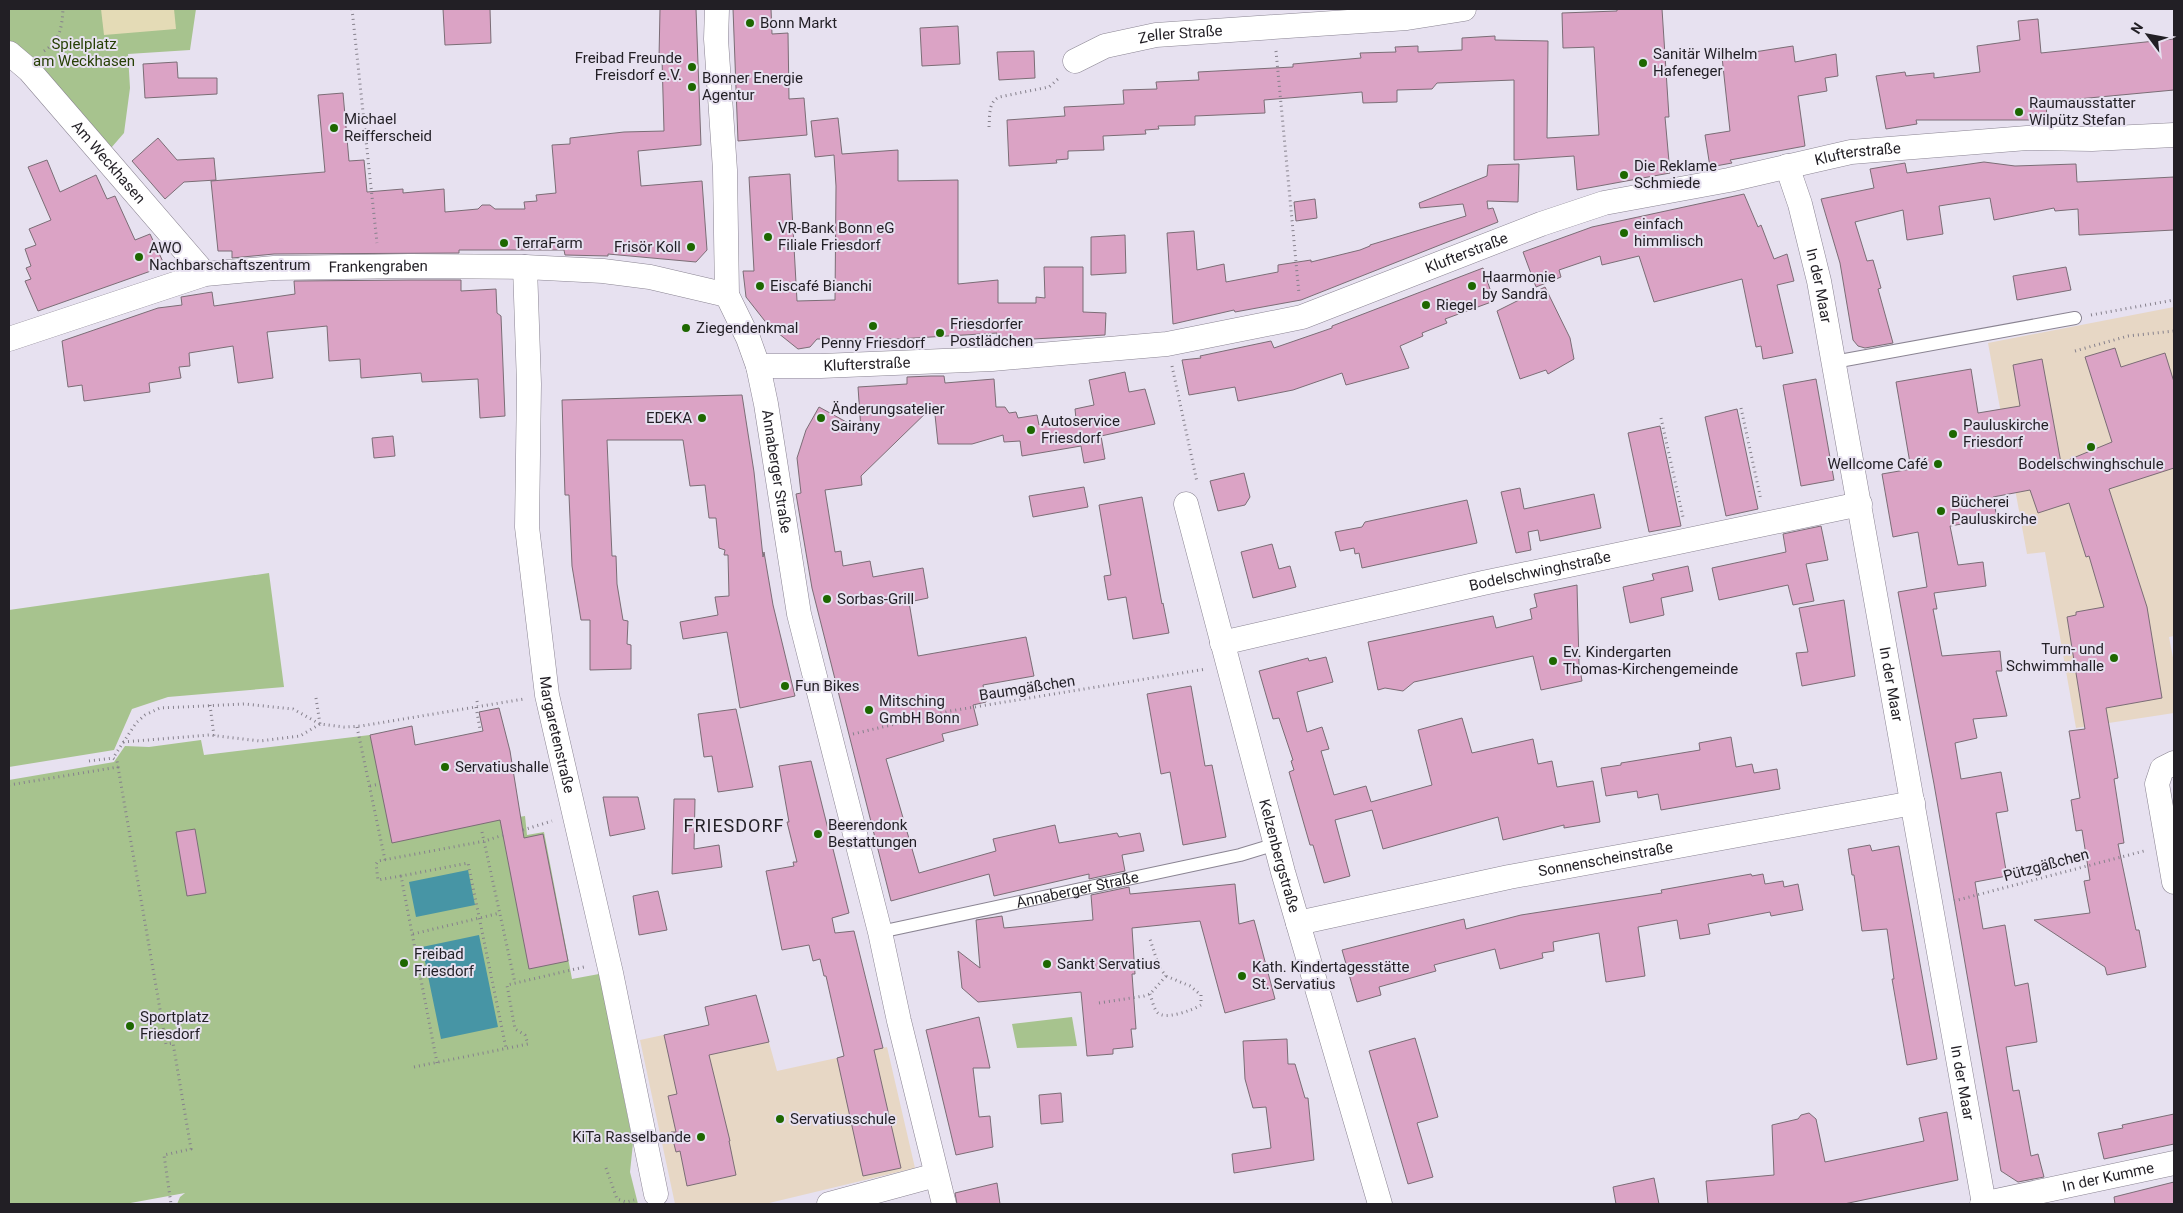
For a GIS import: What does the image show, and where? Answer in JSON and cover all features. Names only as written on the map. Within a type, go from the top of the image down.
[{"type":"street","name":"Annaberger Straße","points":[[717,9],[716,39],[725,170],[727,295],[748,338],[758,366],[766,404],[799,614],[880,932],[899,1021],[944,1204]]},
{"type":"street","name":"Zeller Straße","points":[[1075,61],[1105,46],[1156,35],[1284,21],[1407,18],[1464,9]]},
{"type":"street","name":"Am Weckhasen","points":[[15,59],[205,274]]},
{"type":"street","name":"Klufterstraße","points":[[758,366],[821,366],[1013,357],[1167,344],[1302,317],[1541,224],[1604,203],[1712,183],[1851,152],[2027,138],[2092,139],[2174,135]]},
{"type":"street","name":"In der Maar","points":[[1787,166],[1800,204],[1819,281],[1983,1204]]},
{"type":"street","name":"Frankengraben","points":[[9,339],[205,274],[274,268],[380,266],[525,267],[603,271],[650,278],[727,295]]},
{"type":"street","name":"Margaretenstraße","points":[[525,267],[529,384],[527,527],[547,695],[633,1075],[656,1194]]},
{"type":"street","name":"Kelzenbergstraße","points":[[1186,504],[1276,844],[1380,1204]]},
{"type":"street","name":"Bodelschwinghstraße","points":[[1222,642],[1483,583],[1860,504]]},
{"type":"street","points":[[2174,763],[2162,769],[2157,784],[2174,882]]},
{"type":"street","name":"Sonnenscheinstraße","points":[[1298,923],[1509,877],[1913,803]]},
{"type":"street","name":"In der Kumme","points":[[1983,1204],[2174,1163]]},
{"type":"street","points":[[829,1204],[936,1175]]},
{"type":"lane","points":[[1834,362],[2075,318]]},
{"type":"lane","name":"Annaberger Straße","points":[[880,932],[1240,855],[1276,844]]},
{"type":"path","points":[[15,59],[54,45],[62,29],[63,9]]},
{"type":"path","points":[[352,9],[380,266]]},
{"type":"path","points":[[1284,21],[1302,317]]},
{"type":"path","points":[[989,127],[991,103],[994,100],[999,97],[1049,87],[1075,61]]},
{"type":"path","points":[[2075,318],[2174,300]]},
{"type":"path","points":[[2075,352],[2128,336],[2174,331]]},
{"type":"path","points":[[1167,344],[1197,485],[1186,504]]},
{"type":"path","points":[[1742,408],[1766,523]]},
{"type":"path","points":[[1661,418],[1688,540]]},
{"type":"path","name":"Baumgäßchen","points":[[831,739],[950,711],[1228,665]]},
{"type":"path","points":[[113,758],[136,723],[145,715],[160,708],[245,704],[293,709],[320,724],[357,727],[547,695]]},
{"type":"path","points":[[316,698],[320,724]]},
{"type":"path","points":[[477,701],[480,729],[482,728]]},
{"type":"path","points":[[210,705],[214,736]]},
{"type":"path","points":[[123,742],[214,736],[260,740],[300,736],[320,724]]},
{"type":"path","points":[[357,727],[385,860]]},
{"type":"path","points":[[90,761],[113,758]]},
{"type":"path","points":[[113,758],[117,761],[166,1044],[173,1043],[191,1149],[164,1154],[171,1204]]},
{"type":"path","points":[[9,785],[118,767]]},
{"type":"path","points":[[370,786],[380,784]]},
{"type":"path","points":[[523,830],[574,815]]},
{"type":"path","points":[[482,832],[515,983]]},
{"type":"path","points":[[503,835],[484,842],[378,861],[376,864],[378,880],[468,863],[506,1048]]},
{"type":"path","name":"Pützgäßchen","points":[[1931,905],[2167,846]]},
{"type":"path","points":[[401,876],[437,1063]]},
{"type":"path","points":[[413,934],[500,913]]},
{"type":"path","points":[[1149,936],[1159,967],[1166,976],[1195,990],[1200,995],[1201,1005],[1195,1009],[1162,1016],[1157,1012],[1150,994]]},
{"type":"path","points":[[414,1067],[528,1044],[525,1035],[515,1028],[507,985],[570,970]]},
{"type":"path","points":[[1099,1003],[1150,994],[1166,976]]},
{"type":"path","points":[[606,1168],[617,1199],[626,1202],[656,1194]]},
{"type":"shaded area","name":"Bodelschwinghschule","points":[[2174,307],[2174,636],[2169,637],[2174,663],[2174,713],[2076,728],[2045,552],[2027,554],[1988,343]]},
{"type":"shaded area","name":"Servatiusschule","points":[[761,1014],[777,1071],[887,1047],[915,1168],[765,1204],[675,1204],[640,1040]]},
{"type":"green space","name":"Spielplatz am Weckhasen","points":[[9,9],[196,9],[190,50],[128,54],[130,88],[124,133],[111,148],[43,71],[9,41]]},
{"type":"green space","points":[[269,573],[284,687],[168,697],[132,709],[114,750],[9,767],[9,610]]},
{"type":"green space","points":[[370,735],[501,820],[525,816],[527,835],[544,832],[572,979],[599,974],[633,1143],[630,1172],[638,1204],[177,1204],[180,1197],[185,1193],[125,1204],[9,1204],[9,780],[114,762],[125,746],[149,747],[201,740],[204,755]]},
{"type":"green space","points":[[1072,1017],[1077,1046],[1017,1048],[1012,1024]]},
{"type":"sand","points":[[101,9],[174,9],[176,29],[104,35]]},
{"type":"water","points":[[468,870],[475,905],[416,917],[409,882]]},
{"type":"water","points":[[479,935],[498,1027],[441,1039],[422,947]]},
{"type":"building","points":[[443,9],[490,9],[491,43],[445,45]]},
{"type":"building","points":[[660,9],[696,9],[701,145],[638,151],[641,186],[702,181],[707,250],[696,262],[608,254],[608,256],[565,255],[564,250],[459,250],[459,253],[274,254],[232,258],[232,251],[218,251],[211,181],[325,172],[318,95],[343,93],[349,161],[364,160],[367,192],[403,189],[403,193],[444,189],[445,212],[478,209],[482,205],[490,205],[495,209],[525,209],[524,202],[537,201],[536,195],[556,193],[552,145],[570,144],[570,138],[624,132],[664,131],[662,58],[659,58]]},
{"type":"building","points":[[733,9],[771,9],[772,34],[788,33],[789,99],[804,98],[807,135],[738,141]]},
{"type":"building","points":[[1617,9],[1662,9],[1669,117],[1665,117],[1670,173],[1577,190],[1574,156],[1514,160],[1514,80],[1437,83],[1432,89],[1397,90],[1397,102],[1363,103],[1362,92],[1264,100],[1265,113],[1195,116],[1195,125],[1158,126],[1159,129],[1145,130],[1146,134],[1103,136],[1104,150],[1068,151],[1068,159],[1056,160],[1057,163],[1009,166],[1007,120],[1065,116],[1064,107],[1124,104],[1123,90],[1157,89],[1156,82],[1199,80],[1198,72],[1293,67],[1293,64],[1361,58],[1360,53],[1396,52],[1395,47],[1418,46],[1418,52],[1462,50],[1462,38],[1495,36],[1495,40],[1548,41],[1547,138],[1599,135],[1594,47],[1563,48],[1562,13],[1617,11]]},
{"type":"building","points":[[2038,19],[2041,53],[2174,39],[2174,90],[2046,102],[2047,120],[1916,120],[1917,124],[1886,129],[1876,76],[1905,72],[1906,76],[1934,73],[1934,78],[1980,72],[1977,46],[2020,40],[2018,21]]},
{"type":"building","points":[[958,26],[960,64],[922,66],[920,28]]},
{"type":"building","points":[[1793,46],[1795,62],[1836,54],[1838,76],[1825,78],[1827,91],[1798,96],[1805,146],[1730,160],[1732,163],[1710,167],[1705,135],[1730,131],[1722,57]]},
{"type":"building","points":[[1034,51],[1035,78],[999,80],[997,52]]},
{"type":"building","points":[[177,62],[178,78],[217,78],[217,94],[145,98],[143,64]]},
{"type":"building","points":[[838,118],[842,154],[898,150],[898,181],[958,180],[958,284],[998,280],[998,303],[1036,303],[1036,297],[1045,298],[1044,267],[1083,267],[1083,312],[1106,313],[1105,335],[997,341],[997,333],[898,339],[817,339],[810,347],[798,349],[768,325],[746,297],[743,271],[754,271],[749,177],[790,174],[797,301],[835,300],[836,186],[834,155],[815,157],[811,121]]},
{"type":"building","points":[[158,138],[177,160],[214,158],[216,180],[184,182],[165,199],[132,161]]},
{"type":"building","points":[[47,160],[60,192],[96,175],[107,199],[115,196],[135,240],[150,234],[165,266],[38,311],[25,281],[31,279],[26,268],[31,266],[25,249],[36,245],[29,229],[51,220],[28,167]]},
{"type":"building","points":[[1984,162],[2015,166],[2076,164],[2077,182],[2174,177],[2174,230],[2079,235],[2078,209],[2055,211],[2054,208],[1994,220],[1990,198],[1939,206],[1943,234],[1907,240],[1903,210],[1855,222],[1867,261],[1873,260],[1881,288],[1878,289],[1893,343],[1865,348],[1858,346],[1853,340],[1840,263],[1821,199],[1874,188],[1870,169],[1905,163],[1907,173]]},
{"type":"building","points":[[1519,164],[1518,202],[1487,201],[1488,209],[1493,208],[1498,222],[1301,300],[1235,312],[1234,310],[1173,324],[1167,233],[1194,231],[1197,270],[1224,264],[1226,282],[1278,272],[1278,265],[1311,260],[1311,262],[1360,250],[1370,245],[1466,216],[1463,204],[1420,208],[1419,203],[1487,176],[1488,165]]},
{"type":"building","points":[[1744,194],[1758,227],[1761,225],[1774,259],[1787,254],[1794,281],[1777,285],[1793,353],[1763,359],[1761,346],[1756,347],[1742,279],[1654,302],[1639,256],[1602,265],[1600,256],[1559,270],[1561,277],[1536,287],[1523,252],[1592,227]]},
{"type":"building","points":[[1315,199],[1317,218],[1296,221],[1294,202]]},
{"type":"building","points":[[1125,235],[1126,273],[1091,275],[1091,237]]},
{"type":"building","points":[[2066,267],[2071,290],[2017,300],[2013,276]]},
{"type":"building","points":[[1483,268],[1494,301],[1445,319],[1447,323],[1422,333],[1423,336],[1400,346],[1409,368],[1346,385],[1342,373],[1293,390],[1238,401],[1235,387],[1189,395],[1182,360],[1201,358],[1200,356],[1271,341],[1274,348],[1332,328],[1332,326]]},
{"type":"building","points":[[461,280],[461,291],[496,289],[497,313],[501,316],[505,416],[480,418],[478,379],[422,382],[421,373],[361,378],[360,359],[329,361],[327,326],[267,332],[273,378],[238,383],[233,346],[189,353],[190,366],[179,367],[181,378],[149,383],[150,392],[84,401],[82,385],[68,387],[62,341],[158,308],[182,305],[181,297],[212,292],[214,306],[295,294],[294,281]]},
{"type":"building","points":[[1545,287],[1570,338],[1574,359],[1548,374],[1546,370],[1520,379],[1497,311]]},
{"type":"building","points":[[2115,348],[2121,367],[2165,353],[2174,382],[2174,468],[2109,489],[2147,607],[2162,698],[2106,708],[2118,778],[2114,779],[2124,843],[2118,844],[2136,930],[2139,930],[2146,967],[2107,975],[2105,967],[2034,920],[2090,913],[2084,881],[2090,880],[2082,830],[2076,831],[2071,800],[2080,798],[2069,731],[2085,729],[2067,617],[2076,615],[2076,612],[2104,607],[2089,556],[2086,557],[2069,503],[2038,513],[2030,490],[1993,497],[1997,518],[1950,526],[1958,565],[1983,562],[1986,586],[1934,593],[1937,609],[1933,609],[1942,656],[2000,651],[2002,671],[1996,671],[2007,716],[1973,719],[1977,738],[1955,743],[1961,779],[2001,772],[2008,811],[1996,813],[2007,876],[1975,882],[1983,929],[2005,925],[2015,986],[2028,983],[2037,1042],[2006,1047],[2013,1091],[2019,1090],[2031,1156],[2038,1154],[2044,1177],[2018,1182],[2001,1171],[1934,784],[1898,592],[1927,587],[1918,532],[1893,537],[1882,474],[1911,469],[1896,382],[1971,369],[1978,413],[2020,406],[2013,365],[2042,359],[2061,463],[2112,442],[2085,357]]},
{"type":"building","points":[[1125,372],[1129,392],[1145,389],[1155,424],[1101,436],[1105,459],[1084,463],[1081,446],[1022,456],[1020,441],[1004,442],[1003,435],[972,444],[938,444],[934,405],[861,476],[862,485],[825,490],[835,552],[841,551],[843,566],[870,561],[873,577],[923,568],[928,598],[909,602],[918,656],[1026,637],[1034,676],[983,685],[986,702],[973,705],[978,725],[942,734],[944,741],[886,759],[919,873],[996,851],[993,839],[1055,825],[1059,843],[1117,833],[1119,837],[1140,833],[1144,851],[1122,855],[1125,871],[1089,879],[1089,874],[994,896],[989,874],[891,901],[812,588],[796,494],[801,493],[797,458],[806,430],[819,407],[861,430],[858,387],[907,384],[907,377],[931,376],[944,376],[945,383],[994,379],[996,407],[1005,407],[1009,413],[1016,412],[1018,418],[1037,415],[1039,425],[1076,419],[1075,409],[1094,405],[1089,380]]},
{"type":"building","points":[[1816,379],[1834,480],[1801,486],[1783,385]]},
{"type":"building","points":[[742,395],[754,472],[763,557],[764,552],[773,605],[795,696],[740,708],[727,632],[683,639],[680,622],[718,615],[715,597],[729,596],[728,555],[724,555],[725,550],[719,548],[716,518],[709,518],[705,485],[690,486],[683,440],[607,440],[612,556],[616,556],[617,584],[623,620],[628,621],[627,644],[631,645],[631,669],[590,670],[590,620],[581,620],[572,566],[569,495],[565,495],[562,400]]},
{"type":"building","points":[[1737,409],[1758,509],[1726,516],[1705,417]]},
{"type":"building","points":[[1660,426],[1681,526],[1649,532],[1628,433]]},
{"type":"building","points":[[393,436],[395,456],[374,458],[372,438]]},
{"type":"building","points":[[1244,473],[1250,497],[1245,505],[1218,511],[1210,481]]},
{"type":"building","points":[[1084,487],[1088,507],[1033,517],[1029,496]]},
{"type":"building","points":[[1520,488],[1524,509],[1594,494],[1601,528],[1540,541],[1538,530],[1528,532],[1531,550],[1516,553],[1501,492]]},
{"type":"building","points":[[1142,497],[1169,633],[1133,639],[1126,597],[1108,600],[1104,576],[1111,575],[1099,505]]},
{"type":"building","points":[[1467,500],[1477,543],[1362,568],[1359,553],[1355,554],[1354,548],[1340,551],[1335,532],[1362,527],[1365,522]]},
{"type":"building","points":[[1821,526],[1828,560],[1806,564],[1814,601],[1793,605],[1788,585],[1719,600],[1712,568],[1786,552],[1783,534]]},
{"type":"building","points":[[1272,544],[1279,569],[1290,566],[1296,587],[1253,598],[1241,552]]},
{"type":"building","points":[[1688,566],[1693,591],[1661,598],[1664,615],[1630,623],[1623,587],[1654,580],[1652,574]]},
{"type":"building","points":[[1577,585],[1579,664],[1582,681],[1541,690],[1533,656],[1414,682],[1403,691],[1385,688],[1378,690],[1368,642],[1493,616],[1496,628],[1532,619],[1530,609],[1537,607],[1534,594]]},
{"type":"building","points":[[1844,600],[1855,676],[1802,686],[1796,653],[1808,652],[1799,608]]},
{"type":"building","points":[[1326,657],[1333,682],[1297,692],[1307,732],[1322,727],[1329,749],[1321,751],[1334,795],[1366,786],[1371,802],[1432,785],[1418,730],[1462,718],[1472,753],[1533,739],[1538,764],[1552,761],[1557,787],[1593,781],[1600,822],[1564,828],[1564,825],[1503,840],[1498,817],[1383,849],[1372,810],[1335,820],[1350,876],[1324,883],[1313,845],[1310,845],[1289,772],[1294,770],[1291,761],[1293,760],[1279,718],[1273,719],[1259,671],[1308,658],[1309,661]]},
{"type":"building","points":[[1191,686],[1205,766],[1212,765],[1226,837],[1183,845],[1170,772],[1161,774],[1147,694]]},
{"type":"building","name":"Servatiushalle","points":[[499,708],[510,751],[524,838],[543,834],[568,961],[529,969],[500,820],[392,843],[370,735],[412,726],[415,745],[483,731],[479,712]]},
{"type":"building","points":[[736,709],[753,787],[718,792],[712,756],[704,757],[698,714]]},
{"type":"building","points":[[1731,737],[1736,767],[1752,764],[1754,773],[1777,769],[1780,789],[1661,810],[1658,794],[1638,798],[1637,791],[1606,796],[1601,768],[1700,750],[1699,743]]},
{"type":"building","points":[[811,761],[849,913],[832,918],[835,933],[854,931],[883,1048],[874,1050],[901,1168],[863,1176],[837,1058],[844,1056],[826,976],[824,976],[820,959],[813,961],[809,945],[782,950],[766,871],[794,866],[793,862],[797,862],[787,822],[789,822],[779,766]]},
{"type":"building","points":[[603,797],[638,797],[645,829],[610,836]]},
{"type":"building","points":[[674,799],[695,799],[694,849],[719,845],[722,867],[672,874]]},
{"type":"building","points":[[195,829],[206,893],[187,896],[176,832]]},
{"type":"building","points":[[1870,845],[1872,851],[1899,846],[1937,1059],[1907,1065],[1892,979],[1894,979],[1887,929],[1862,931],[1854,875],[1852,875],[1848,849]]},
{"type":"building","points":[[1751,874],[1752,876],[1763,874],[1765,884],[1783,881],[1784,887],[1798,884],[1803,910],[1771,916],[1770,912],[1708,924],[1710,934],[1680,939],[1677,920],[1638,927],[1645,976],[1606,982],[1599,933],[1553,942],[1554,951],[1542,953],[1543,958],[1500,969],[1495,949],[1434,965],[1436,971],[1379,987],[1381,995],[1357,1002],[1342,950],[1464,919],[1466,929],[1521,915],[1662,893],[1661,890]]},
{"type":"building","points":[[1235,884],[1239,924],[1254,920],[1275,999],[1225,1013],[1200,921],[1132,928],[1135,974],[1132,974],[1136,1029],[1131,1029],[1133,1047],[1113,1049],[1113,1054],[1087,1056],[1081,992],[978,1002],[962,988],[958,951],[980,968],[976,920],[1002,916],[1004,928],[1093,920],[1091,895],[1129,887],[1130,894]]},
{"type":"building","points":[[658,891],[667,930],[639,935],[633,896]]},
{"type":"building","points":[[756,995],[769,1042],[709,1055],[730,1141],[736,1175],[687,1186],[680,1151],[676,1152],[671,1132],[676,1132],[668,1096],[677,1094],[664,1035],[709,1025],[705,1007]]},
{"type":"building","points":[[979,1017],[990,1068],[973,1068],[979,1117],[990,1116],[993,1147],[956,1155],[926,1030]]},
{"type":"building","points":[[1415,1038],[1438,1117],[1417,1123],[1433,1177],[1408,1184],[1369,1051]]},
{"type":"building","points":[[1287,1039],[1288,1064],[1295,1064],[1305,1098],[1308,1098],[1314,1160],[1234,1173],[1232,1154],[1271,1148],[1266,1107],[1253,1108],[1245,1079],[1243,1041]]},
{"type":"building","points":[[1061,1093],[1063,1122],[1041,1124],[1039,1095]]},
{"type":"building","points":[[1947,1112],[1958,1180],[1844,1204],[1708,1204],[1706,1181],[1774,1175],[1772,1125],[1798,1119],[1801,1115],[1809,1113],[1816,1119],[1825,1162],[1924,1141],[1919,1118]]},
{"type":"building","points":[[2174,1114],[2174,1144],[2104,1159],[2098,1133],[2123,1128],[2122,1125]]},
{"type":"building","points":[[1654,1178],[1659,1204],[1616,1204],[1613,1187]]},
{"type":"building","points":[[2174,1182],[2174,1204],[2115,1204],[2114,1197]]},
{"type":"building","points":[[997,1183],[1000,1204],[957,1204],[955,1193]]},
{"type":"place","name":"Bonn Markt","points":[[750,23]]},
{"type":"place","name":"Sanitär Wilhelm Hafeneger","points":[[1643,63]]},
{"type":"place","name":"Freibad Freunde Freisdorf e.V.","points":[[692,67]]},
{"type":"place","name":"Bonner Energie Agentur","points":[[692,87]]},
{"type":"place","name":"Raumausstatter Wilpütz Stefan","points":[[2019,112]]},
{"type":"place","name":"Michael Reifferscheid","points":[[334,128]]},
{"type":"place","name":"Die Reklame Schmiede","points":[[1624,175]]},
{"type":"place","name":"einfach himmlisch","points":[[1624,233]]},
{"type":"place","name":"VR-Bank Bonn eG Filiale Friesdorf","points":[[768,237]]},
{"type":"place","name":"TerraFarm","points":[[504,243]]},
{"type":"place","name":"Frisör Koll","points":[[691,247]]},
{"type":"place","name":"AWO Nachbarschaftszentrum","points":[[139,257]]},
{"type":"place","name":"Eiscafé Bianchi","points":[[760,286]]},
{"type":"place","name":"Haarmonie by Sandra","points":[[1472,286]]},
{"type":"place","name":"Riegel","points":[[1426,305]]},
{"type":"place","name":"Penny Friesdorf","points":[[873,326]]},
{"type":"place","name":"Ziegendenkmal","points":[[686,328]]},
{"type":"place","name":"Friesdorfer Postlädchen","points":[[940,333]]},
{"type":"place","name":"EDEKA","points":[[702,418]]},
{"type":"place","name":"Änderungsatelier Sairany","points":[[821,418]]},
{"type":"place","name":"Autoservice Friesdorf","points":[[1031,430]]},
{"type":"place","name":"Pauluskirche Friesdorf","points":[[1953,434]]},
{"type":"place","name":"Bodelschwinghschule","points":[[2091,447]]},
{"type":"place","name":"Wellcome Café","points":[[1938,464]]},
{"type":"place","name":"Bücherei Pauluskirche","points":[[1941,511]]},
{"type":"place","name":"Sorbas-Grill","points":[[827,599]]},
{"type":"place","name":"Turn- und Schwimmhalle","points":[[2114,658]]},
{"type":"place","name":"Ev. Kindergarten Thomas-Kirchengemeinde","points":[[1553,661]]},
{"type":"place","name":"Fun Bikes","points":[[785,686]]},
{"type":"place","name":"Mitsching GmbH Bonn","points":[[869,710]]},
{"type":"place","name":"Servatiushalle","points":[[445,767]]},
{"type":"place","name":"Beerendonk Bestattungen","points":[[818,834]]},
{"type":"place","name":"Freibad Friesdorf","points":[[404,963]]},
{"type":"place","name":"Sankt Servatius","points":[[1047,964]]},
{"type":"place","name":"Kath. Kindertagesstätte St. Servatius","points":[[1242,976]]},
{"type":"place","name":"Sportplatz Friesdorf","points":[[130,1026]]},
{"type":"place","name":"Servatiusschule","points":[[780,1119]]},
{"type":"place","name":"KiTa Rasselbande","points":[[701,1137]]},
{"type":"district","name":"FRIESDORF","points":[[734,826]]}]
